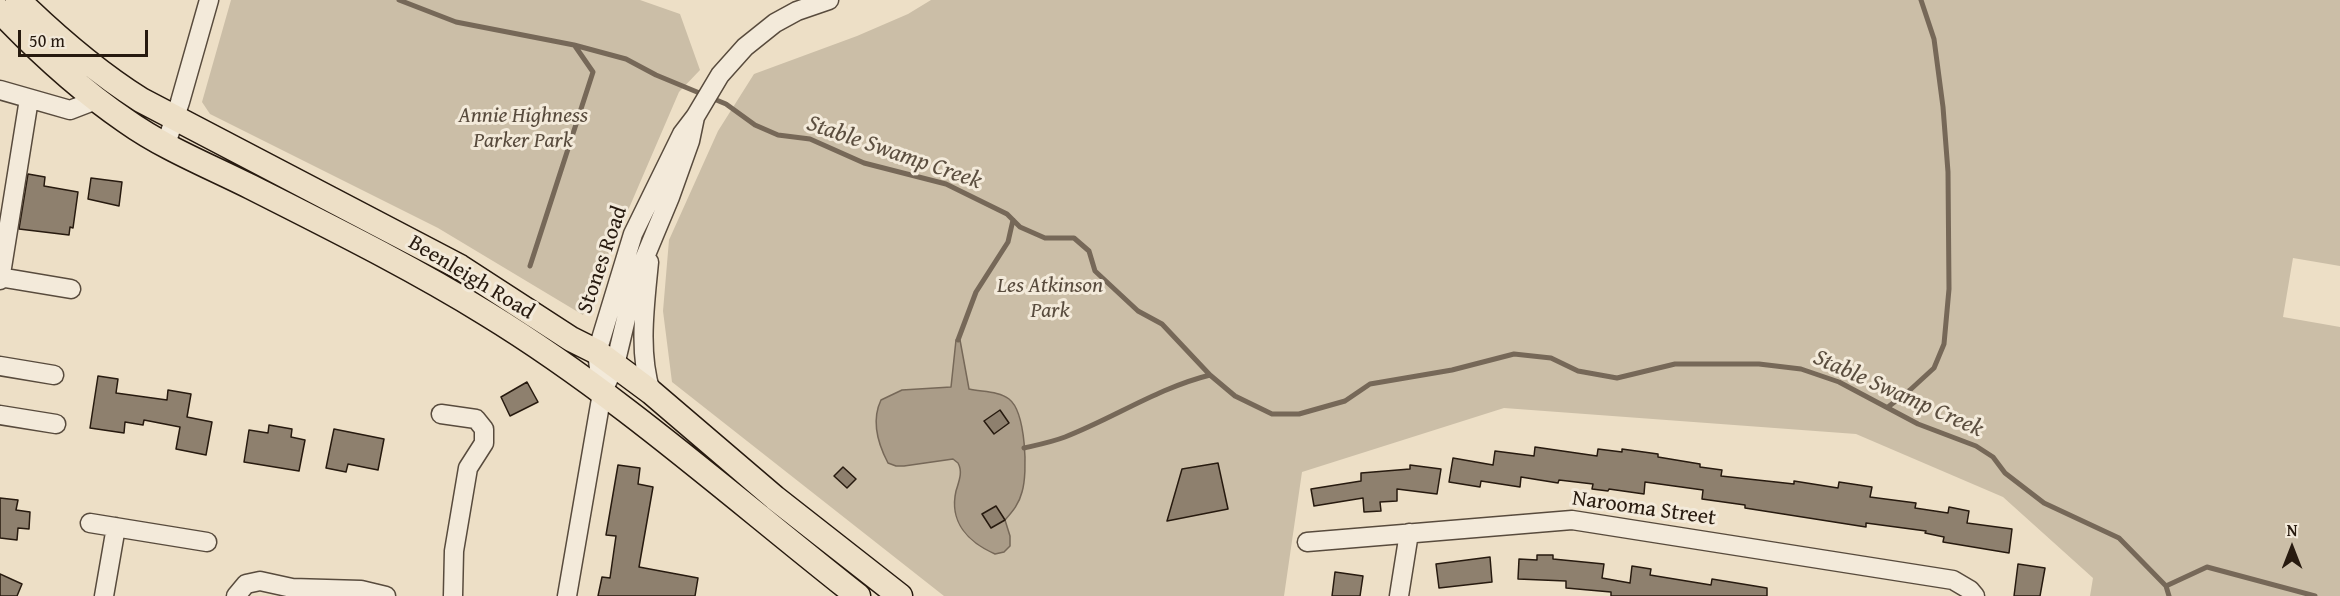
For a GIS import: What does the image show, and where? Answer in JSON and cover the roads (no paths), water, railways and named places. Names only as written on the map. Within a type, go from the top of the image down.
[{"type":"main road","name":"Beenleigh Road","points":[[18,0],[62,43],[107,78],[175,118],[460,267],[606,359],[651,392],[775,498],[900,596]]},
{"type":"main road","name":"Beenleigh Road","points":[[0,11],[44,57],[96,100],[129,123],[324,224],[487,314],[602,393],[858,596]]},
{"type":"street","points":[[166,144],[209,0]]},
{"type":"street","name":"Stones Road","points":[[567,596],[606,359],[633,234],[682,134],[720,75],[745,47],[775,22],[797,11],[829,0]]},
{"type":"street","points":[[0,90],[70,110],[96,100]]},
{"type":"street","points":[[29,99],[0,279],[71,289]]},
{"type":"street","name":"Stones Road","points":[[606,359],[690,141],[695,117]]},
{"type":"street","name":"Stones Road","points":[[651,245],[644,356],[645,373],[651,392]]},
{"type":"street","points":[[0,366],[54,375]]},
{"type":"street","points":[[441,414],[476,419],[484,429],[484,443],[468,468],[454,550],[453,596]]},
{"type":"street","points":[[0,415],[56,424]]},
{"type":"street","name":"Narooma Street","points":[[1307,542],[1572,520],[1953,580],[1972,593]]},
{"type":"street","points":[[90,523],[207,542]]},
{"type":"street","points":[[104,596],[116,527]]},
{"type":"street","points":[[1399,596],[1409,533]]},
{"type":"street","points":[[236,596],[246,584],[260,581],[292,588],[361,590],[386,596]]},
{"type":"waterway","name":"Stable Swamp Creek","points":[[399,0],[456,22],[574,45],[626,59],[656,75],[726,104],[755,125],[778,135],[810,139],[864,163],[946,184],[1007,214],[1020,227],[1045,238],[1074,238],[1089,251],[1095,271],[1138,311],[1162,324],[1210,375],[1235,396],[1272,414],[1299,414],[1345,401],[1370,384],[1452,370],[1514,354],[1551,358],[1578,371],[1617,378],[1675,364],[1759,364],[1801,369],[1839,382],[1918,424],[1976,446],[1993,457],[2005,473],[2044,503],[2119,538],[2166,586],[2169,596]]},
{"type":"waterway","points":[[1888,407],[1934,368],[1944,344],[1949,289],[1948,172],[1943,107],[1934,39],[1921,0]]},
{"type":"waterway","points":[[530,266],[593,72],[575,46]]},
{"type":"waterway","points":[[958,340],[976,292],[1008,242],[1013,220]]},
{"type":"waterway","points":[[1024,448],[1065,437],[1154,395],[1210,375]]},
{"type":"waterway","points":[[2166,586],[2207,567],[2315,596]]},
{"type":"park label","name":"Annie Highness Parker Park","points":[[523,128]]},
{"type":"park label","name":"Les Atkinson Park","points":[[1050,298]]}]
